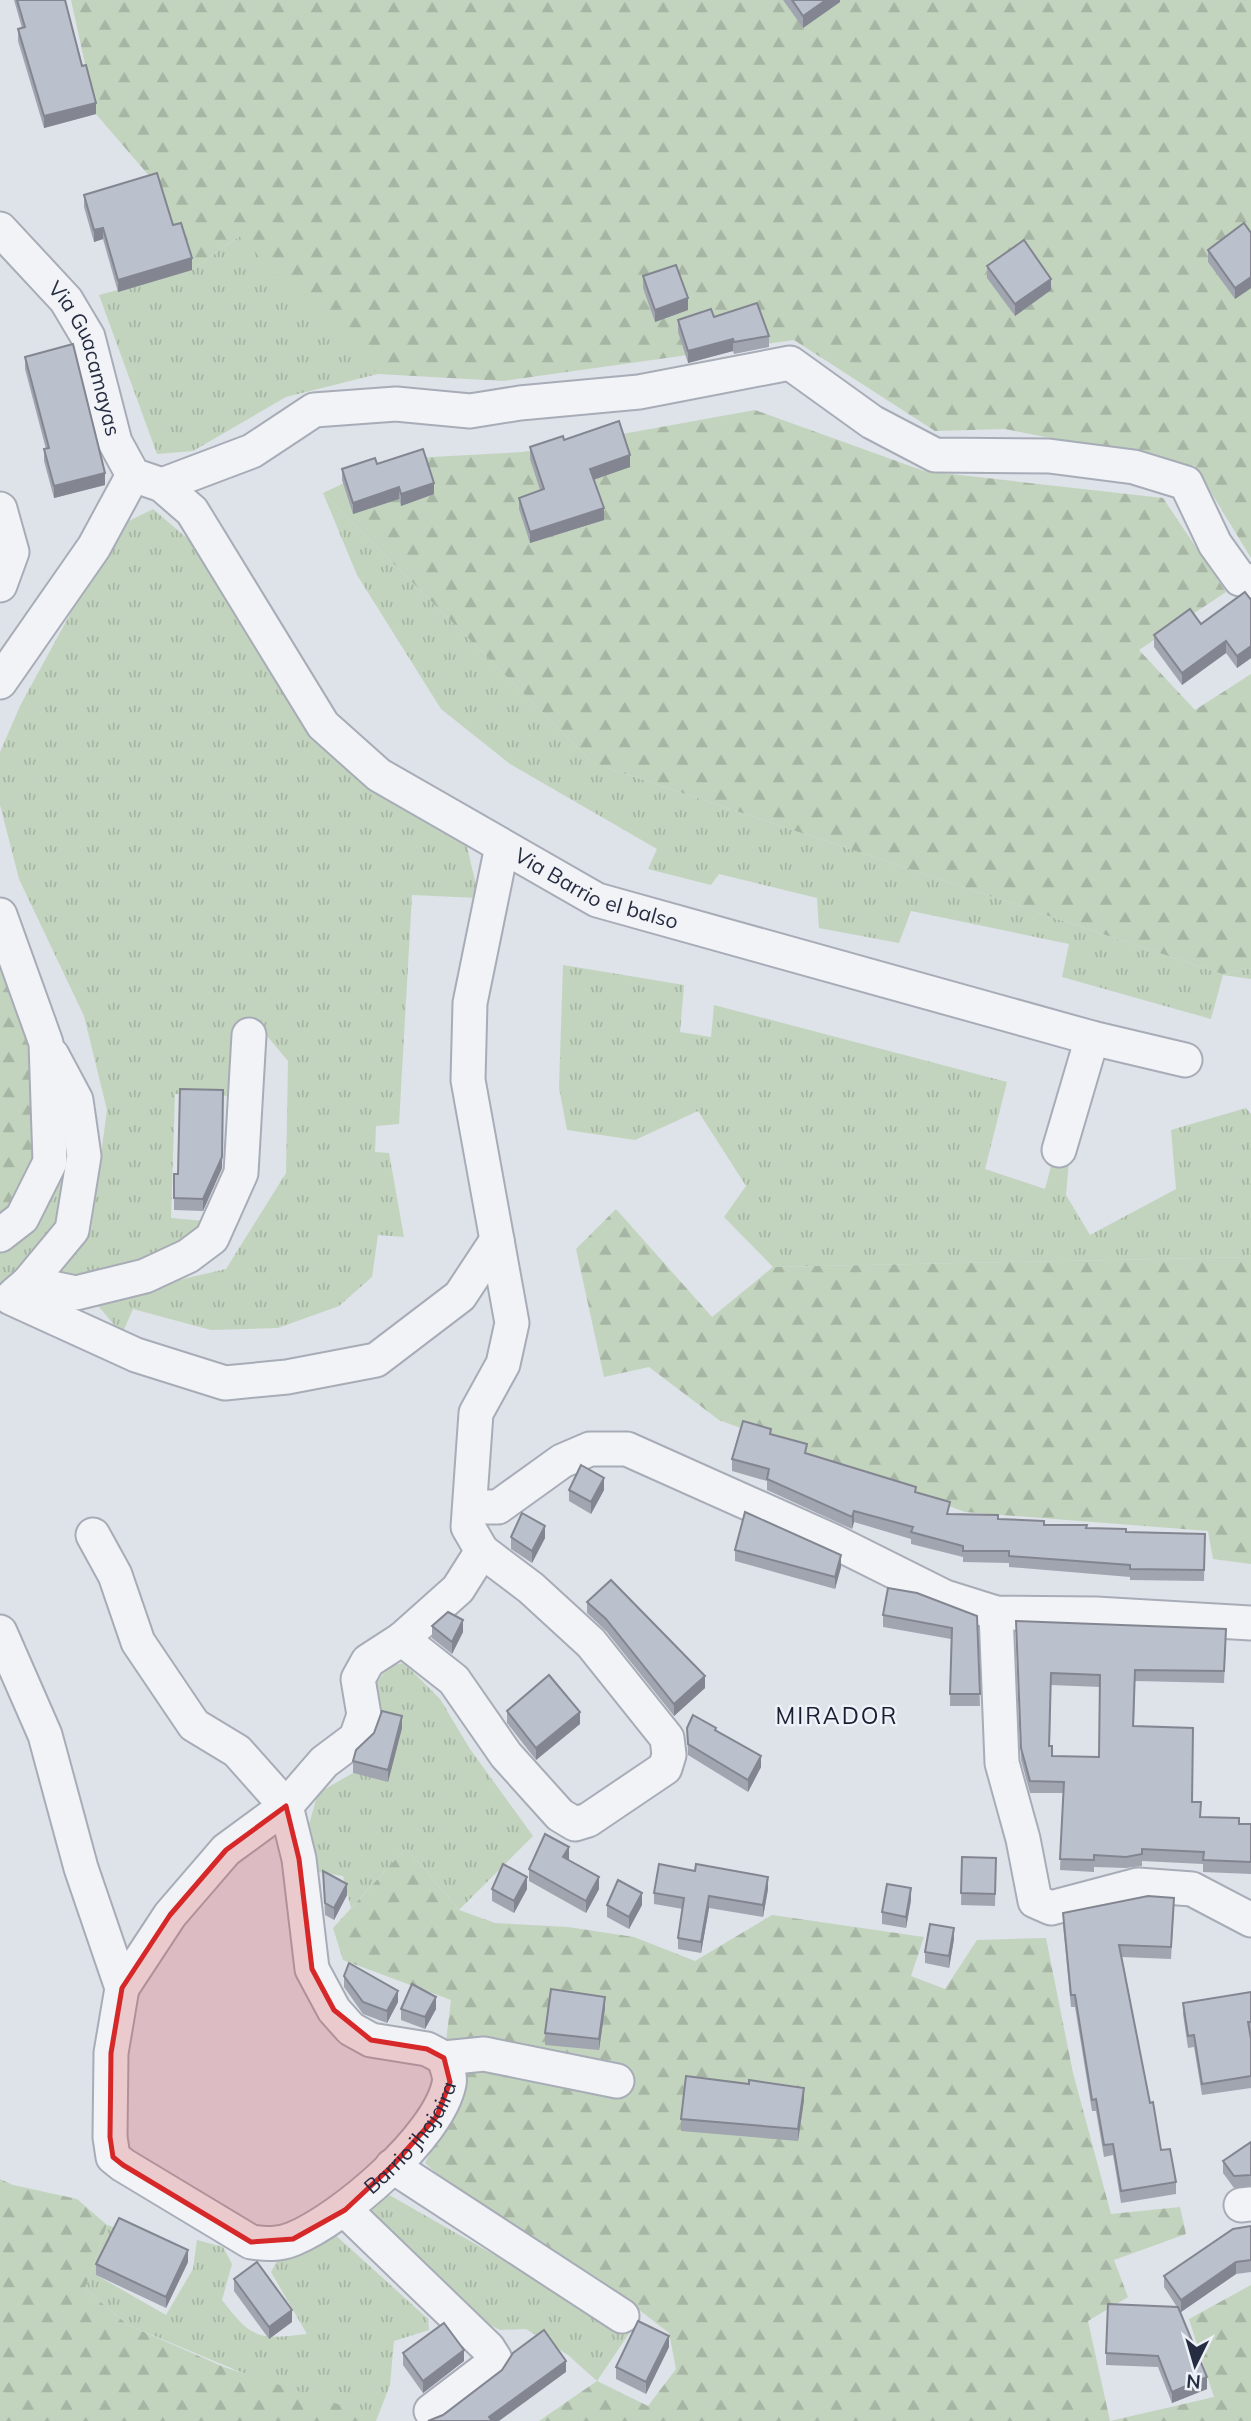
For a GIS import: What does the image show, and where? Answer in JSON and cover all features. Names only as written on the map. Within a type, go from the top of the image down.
[{"type":"street","name":"Via Guacamayas","points":[[0,229],[66,300],[88,337],[115,442],[148,480]]},
{"type":"street","points":[[0,682],[94,547],[148,480],[252,450],[314,410],[396,404],[470,411],[520,402],[639,392],[790,363],[872,422],[935,455],[1049,456],[1133,467],[1186,483],[1214,544],[1240,579],[1251,581]]},
{"type":"street","name":"Via Barrio el balso","points":[[148,480],[192,511],[323,725],[379,775],[597,900],[1092,1038],[1185,1060]]},
{"type":"street","points":[[0,509],[12,552],[0,585]]},
{"type":"street","points":[[402,1639],[454,1680],[506,1755],[560,1815],[575,1825],[588,1820],[665,1768],[669,1755],[667,1738],[591,1643],[531,1588],[482,1551],[468,1527],[476,1413],[503,1364],[512,1323],[468,1080],[470,1003],[502,846]]},
{"type":"street","points":[[0,915],[46,1043],[75,1100],[84,1156],[72,1230],[13,1296]]},
{"type":"street","points":[[13,1296],[76,1293],[145,1276],[188,1256],[212,1238],[241,1173],[249,1035]]},
{"type":"street","points":[[1059,1150],[1092,1038]]},
{"type":"street","points":[[0,1235],[22,1218],[50,1162],[46,1043]]},
{"type":"street","points":[[13,1296],[136,1355],[225,1383],[287,1377],[376,1360],[460,1296],[497,1240]]},
{"type":"street","points":[[470,1507],[498,1507],[562,1461],[590,1449],[626,1448],[712,1485],[945,1597],[996,1613],[1096,1614],[1251,1623]]},
{"type":"street","points":[[93,1535],[115,1575],[138,1642],[194,1725],[237,1751],[286,1806]]},
{"type":"street","points":[[122,1988],[170,1915],[226,1850],[286,1806],[324,1762],[356,1738],[364,1715],[358,1679],[368,1661],[402,1639],[458,1589],[482,1551]]},
{"type":"street","points":[[996,1613],[1002,1763],[1023,1839],[1035,1901],[1051,1908],[1138,1885],[1192,1889],[1251,1920]]},
{"type":"street","points":[[0,1632],[45,1735],[80,1868],[122,1988]]},
{"type":"street","name":"Barrio jhajaira","points":[[122,1988],[111,2053],[110,2137],[113,2157],[123,2165],[251,2242],[272,2245],[293,2239],[345,2210],[392,2166],[437,2116],[450,2082],[444,2058],[427,2049],[371,2040],[351,2029],[334,2010],[312,1969],[299,1859],[286,1806]]},
{"type":"street","points":[[444,2058],[484,2054],[617,2081]]},
{"type":"street","points":[[392,2166],[622,2316]]},
{"type":"street","points":[[345,2210],[488,2348],[495,2359],[490,2366],[430,2412]]},
{"type":"highlighted area","points":[[286,1806],[299,1859],[312,1969],[334,2010],[371,2040],[427,2049],[444,2058],[450,2082],[437,2116],[392,2166],[345,2210],[293,2239],[251,2242],[123,2165],[113,2157],[110,2137],[111,2053],[122,1988],[170,1915],[226,1850]]},
{"type":"green space","points":[[71,0],[1251,0],[1251,558],[1195,466],[1005,429],[935,431],[794,340],[503,381],[378,374],[239,236],[192,270],[157,185],[96,114]]},
{"type":"green space","points":[[252,227],[378,374],[286,397],[193,451],[157,454],[99,295],[192,270]]},
{"type":"green space","points":[[755,410],[924,471],[1163,498],[1226,592],[1139,650],[1195,710],[1251,674],[1251,968],[1222,974],[593,763],[323,493],[396,459],[523,452]]},
{"type":"green space","points":[[323,493],[593,763],[1222,974],[1251,968],[1251,979],[1223,975],[1211,1019],[1062,977],[1069,944],[911,911],[899,943],[819,928],[817,898],[719,874],[711,885],[648,869],[657,849],[510,764],[441,709],[357,575]]},
{"type":"green space","points":[[153,509],[195,545],[352,775],[466,842],[479,898],[412,895],[399,1124],[376,1126],[375,1152],[389,1153],[404,1237],[378,1235],[372,1277],[339,1306],[278,1328],[211,1330],[133,1309],[122,1334],[93,1300],[226,1269],[286,1173],[288,1061],[251,1017],[236,1024],[229,1096],[175,1094],[171,1218],[205,1221],[182,1248],[96,1281],[60,1273],[91,1230],[107,1110],[84,1016],[19,879],[0,805],[0,752],[21,704],[86,585],[129,521]]},
{"type":"green space","points":[[0,930],[37,1086],[32,1162],[9,1219],[0,1225]]},
{"type":"green space","points":[[563,965],[684,985],[680,1032],[711,1037],[714,1005],[1007,1082],[985,1169],[1045,1189],[1051,1166],[1069,1161],[1066,1195],[1090,1235],[1176,1189],[1171,1130],[1246,1108],[1251,1114],[1251,1257],[773,1267],[724,1217],[746,1186],[698,1111],[635,1140],[567,1130],[559,1088]]},
{"type":"green space","points":[[78,1130],[63,1219],[0,1289],[0,1246]]},
{"type":"green space","points":[[616,1209],[712,1317],[773,1267],[1251,1257],[1251,1564],[1213,1559],[1208,1531],[965,1512],[719,1420],[649,1367],[604,1377],[576,1249]]},
{"type":"green space","points":[[404,1663],[440,1699],[470,1749],[533,1836],[459,1910],[406,1848],[351,1908],[343,1876],[305,1870],[301,1852],[318,1793],[353,1773],[388,1781],[367,1719],[368,1697],[388,1666]]},
{"type":"green space","points":[[406,1848],[459,1910],[495,1923],[568,1927],[634,1937],[695,1961],[772,1915],[924,1937],[911,1976],[945,1989],[977,1940],[1046,1938],[1073,2073],[1111,2214],[1180,2207],[1186,2234],[1114,2260],[1128,2297],[1088,2321],[1110,2421],[539,2421],[597,2381],[648,2406],[676,2369],[669,2333],[598,2278],[459,2194],[425,2163],[460,2090],[446,2042],[451,2000],[343,1960],[333,1928]]},
{"type":"green space","points":[[0,2179],[13,2185],[77,2199],[107,2225],[85,2289],[128,2325],[224,2367],[347,2407],[366,2421],[0,2421]]},
{"type":"green space","points":[[384,2192],[630,2332],[597,2381],[568,2355],[526,2329],[500,2330],[470,2315],[363,2211]]},
{"type":"green space","points":[[321,2222],[428,2319],[429,2330],[394,2341],[390,2385],[376,2421],[358,2421],[128,2325],[85,2289],[107,2225],[119,2229],[96,2275],[166,2315],[193,2269],[197,2240],[223,2247],[232,2264],[222,2300],[241,2323],[257,2334],[266,2336],[307,2334],[271,2272],[278,2259]]},
{"type":"green space","points":[[1251,2285],[1251,2421],[1110,2421],[1214,2397],[1189,2319]]},
{"type":"building","points":[[17,0],[65,0],[82,66],[86,65],[96,103],[44,116],[18,29],[25,27]]},
{"type":"building","points":[[792,0],[826,0],[803,16]]},
{"type":"building","points":[[157,173],[173,225],[181,223],[192,258],[118,280],[103,228],[94,230],[84,195]]},
{"type":"building","points":[[1244,223],[1251,233],[1251,277],[1235,288],[1208,250]]},
{"type":"building","points":[[1024,240],[1051,279],[1015,304],[987,266]]},
{"type":"building","points":[[676,265],[688,298],[655,310],[643,276]]},
{"type":"building","points":[[757,303],[769,336],[734,342],[733,339],[688,351],[678,320],[711,309],[714,317]]},
{"type":"building","points":[[73,344],[105,473],[54,486],[44,449],[49,448],[25,357]]},
{"type":"building","points":[[619,421],[630,455],[590,469],[604,508],[530,532],[519,498],[544,489],[530,447],[563,436],[564,440]]},
{"type":"building","points":[[423,449],[434,483],[401,494],[399,487],[353,503],[342,469],[375,458],[377,464]]},
{"type":"building","points":[[1245,592],[1251,600],[1251,646],[1237,656],[1226,641],[1182,673],[1154,635],[1190,609],[1201,624]]},
{"type":"building","points":[[180,1089],[223,1090],[222,1157],[203,1199],[174,1198],[174,1174],[178,1174]]},
{"type":"building","points":[[743,1421],[771,1429],[770,1434],[807,1444],[805,1453],[916,1487],[915,1492],[950,1502],[947,1514],[998,1515],[998,1519],[1044,1521],[1044,1525],[1087,1525],[1086,1528],[1126,1529],[1126,1532],[1205,1534],[1204,1570],[1130,1569],[1130,1565],[1009,1556],[1009,1551],[963,1551],[963,1546],[911,1532],[913,1527],[854,1511],[852,1517],[767,1479],[769,1469],[732,1459]]},
{"type":"building","points":[[581,1465],[604,1478],[591,1502],[569,1490]]},
{"type":"building","points":[[745,1512],[841,1555],[835,1577],[735,1550]]},
{"type":"building","points":[[522,1513],[545,1526],[532,1551],[511,1537]]},
{"type":"building","points":[[611,1580],[705,1676],[674,1704],[606,1619],[587,1602]]},
{"type":"building","points":[[888,1588],[917,1593],[977,1616],[980,1694],[950,1694],[952,1628],[883,1615]]},
{"type":"building","points":[[448,1612],[463,1620],[452,1642],[432,1626]]},
{"type":"building","points":[[1016,1621],[1226,1629],[1224,1671],[1135,1670],[1133,1726],[1193,1728],[1192,1802],[1201,1802],[1200,1817],[1239,1818],[1239,1824],[1251,1824],[1251,1862],[1203,1860],[1204,1852],[1142,1849],[1142,1854],[1126,1857],[1094,1855],[1094,1860],[1060,1859],[1064,1782],[1030,1781],[1021,1748]],"holes":[[[1051,1673],[1100,1675],[1099,1757],[1052,1756],[1052,1746],[1049,1746]]]},
{"type":"building","points":[[549,1675],[580,1712],[536,1748],[507,1711]]},
{"type":"building","points":[[382,1711],[402,1716],[388,1770],[353,1761],[356,1750],[374,1733]]},
{"type":"building","points":[[693,1715],[761,1756],[748,1780],[688,1744],[687,1728]]},
{"type":"building","points":[[545,1834],[569,1847],[563,1857],[599,1877],[586,1901],[529,1869]]},
{"type":"building","points":[[962,1857],[996,1858],[995,1894],[961,1893]]},
{"type":"building","points":[[503,1864],[527,1877],[514,1901],[492,1889]]},
{"type":"building","points":[[659,1864],[695,1871],[696,1864],[768,1877],[763,1905],[709,1896],[701,1942],[678,1938],[684,1898],[654,1893]]},
{"type":"building","points":[[323,1871],[347,1884],[334,1908],[325,1903]]},
{"type":"building","points":[[618,1880],[642,1893],[629,1917],[607,1905]]},
{"type":"building","points":[[887,1884],[911,1888],[906,1917],[882,1912]]},
{"type":"building","points":[[1148,1896],[1174,1898],[1171,1947],[1119,1945],[1161,2150],[1170,2149],[1176,2182],[1121,2191],[1113,2144],[1104,2145],[1096,2099],[1092,2100],[1075,1995],[1071,1995],[1063,1913]]},
{"type":"building","points":[[930,1924],[954,1928],[949,1956],[925,1952]]},
{"type":"building","points":[[349,1963],[398,1991],[387,2011],[363,2002],[344,1976]]},
{"type":"building","points":[[412,1984],[436,1997],[425,2017],[401,2009]]},
{"type":"building","points":[[551,1989],[605,1997],[599,2039],[545,2033]]},
{"type":"building","points":[[1251,1992],[1251,2022],[1248,2022],[1251,2076],[1202,2084],[1194,2035],[1188,2036],[1183,2003]]},
{"type":"building","points":[[686,2076],[749,2084],[749,2080],[804,2088],[798,2129],[681,2119]]},
{"type":"building","points":[[1251,2142],[1251,2175],[1234,2176],[1223,2161]]},
{"type":"building","points":[[119,2218],[188,2250],[166,2297],[96,2264]]},
{"type":"building","points":[[1251,2226],[1251,2260],[1236,2262],[1181,2300],[1164,2276],[1233,2229]]},
{"type":"building","points":[[257,2262],[292,2310],[269,2327],[234,2279]]},
{"type":"building","points":[[1108,2304],[1178,2307],[1207,2377],[1172,2392],[1158,2356],[1106,2353]]},
{"type":"building","points":[[638,2321],[669,2336],[646,2382],[616,2367]]},
{"type":"building","points":[[444,2323],[464,2350],[423,2381],[403,2353]]},
{"type":"building","points":[[544,2330],[566,2361],[489,2417],[492,2421],[428,2421],[443,2415],[502,2370],[513,2353]]},
{"type":"district","name":"MIRADOR","points":[[837,1716]]}]
